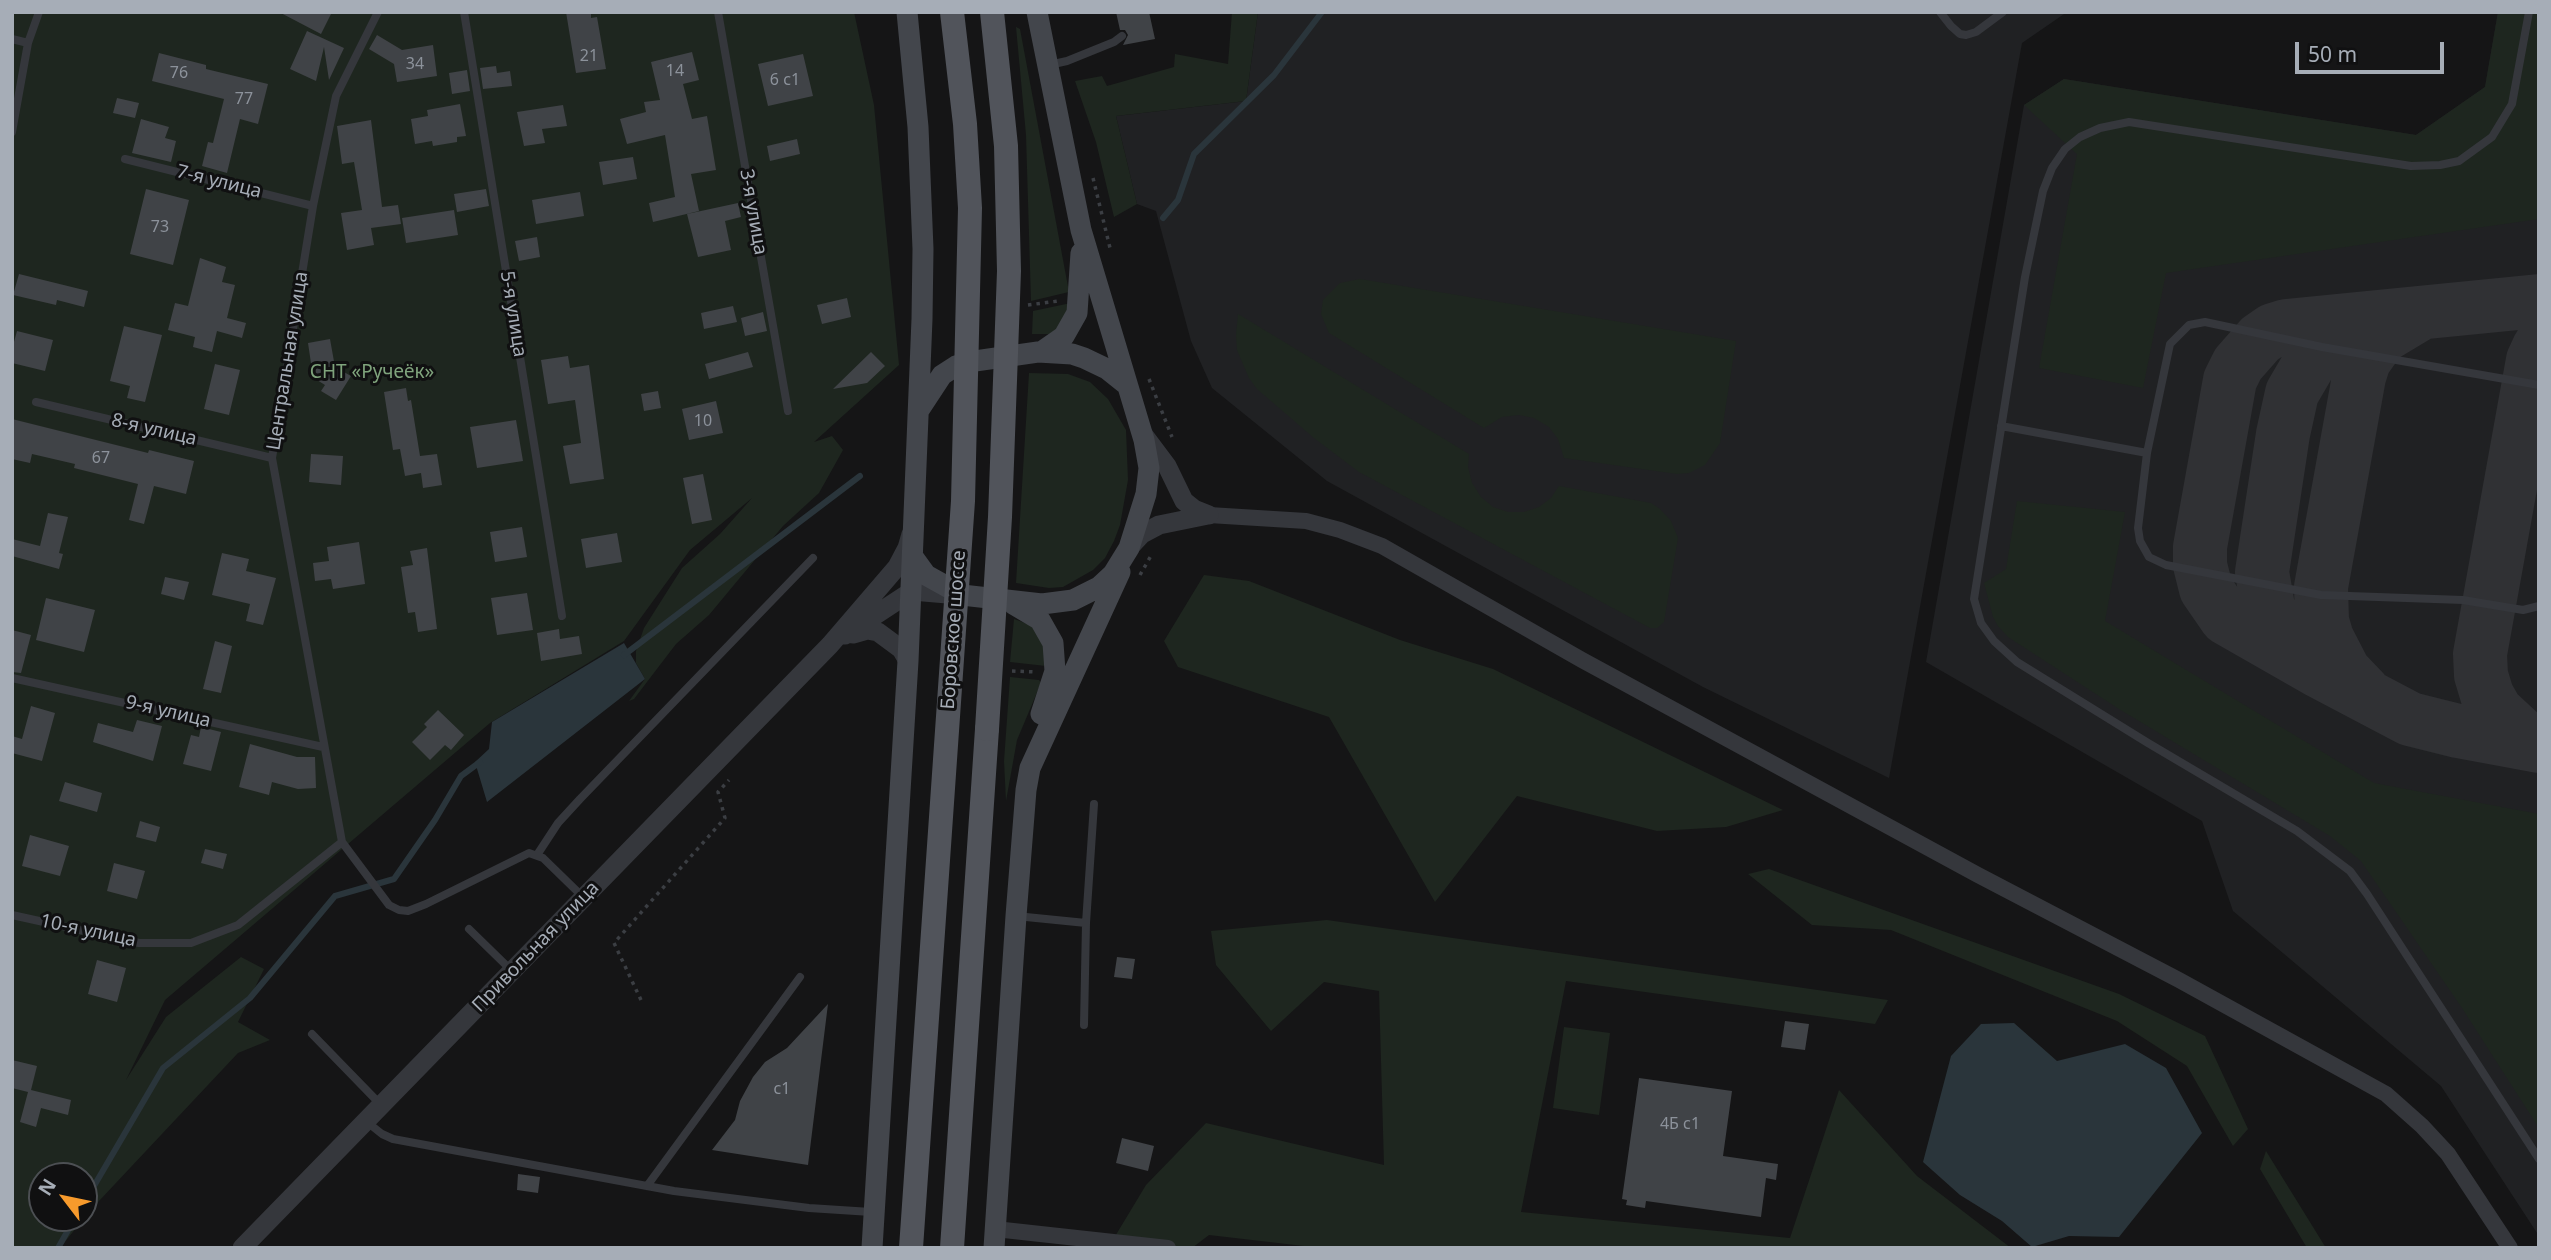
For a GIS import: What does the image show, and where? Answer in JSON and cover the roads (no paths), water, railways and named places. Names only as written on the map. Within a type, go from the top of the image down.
[{"type":"main road","points":[[872,1248],[916,506],[923,249],[918,127],[907,12]]},
{"type":"main road","name":"Боровское шоссе","points":[[911,1248],[963,488],[970,221],[965,124],[952,12]]},
{"type":"main road","name":"Боровское шоссе","points":[[952,1248],[1000,517],[1009,303],[1007,158],[992,12]]},
{"type":"main road","points":[[995,1238],[1016,916],[1030,768],[1111,596],[1146,494],[1149,468],[1143,434],[1082,234],[1037,12]]},
{"type":"main road","points":[[1041,352],[1064,336],[1077,313],[1082,234]]},
{"type":"main road","points":[[918,412],[936,384],[956,366],[1041,352],[1072,354],[1093,361],[1127,385]]},
{"type":"main road","points":[[914,557],[930,579],[962,595],[1058,604],[1081,598],[1109,579],[1128,550]]},
{"type":"main road","points":[[1001,600],[1040,620],[1053,642],[1055,671],[1032,737],[1030,768]]},
{"type":"street","points":[[1143,434],[1167,466],[1184,501],[1209,515]]},
{"type":"street","points":[[830,645],[903,558],[911,535],[916,506]]},
{"type":"street","points":[[1128,550],[1142,534],[1159,525],[1209,515],[1306,521],[1332,527],[1382,546],[1582,660],[2386,1094],[2448,1154],[2510,1248]]},
{"type":"street","points":[[830,645],[912,591],[962,595]]},
{"type":"street","points":[[830,645],[858,632],[872,630],[895,643],[908,661]]},
{"type":"street","name":"Привольная улица","points":[[242,1248],[830,645]]},
{"type":"street","points":[[995,1238],[1168,1248]]},
{"type":"lane","points":[[12,132],[28,43],[38,12]]},
{"type":"lane","name":"Центральная улица","points":[[342,842],[272,458],[313,206],[336,96],[378,12]]},
{"type":"lane","name":"5-я улица","points":[[464,12],[562,615]]},
{"type":"lane","name":"3-я улица","points":[[718,12],[788,411]]},
{"type":"lane","points":[[1940,12],[1960,34],[1966,35],[1976,32],[2003,12]]},
{"type":"lane","points":[[2529,12],[2512,104],[2493,137],[2459,161],[2411,166],[2129,122],[2101,128],[2080,137],[2065,149],[2052,168],[2043,191],[2025,277],[1974,599],[1981,623],[1994,641],[2017,662],[2297,831],[2350,871],[2375,905],[2539,1159]]},
{"type":"lane","points":[[1046,65],[1067,61],[1114,42],[1122,36]]},
{"type":"lane","points":[[12,39],[28,43]]},
{"type":"lane","name":"7-я улица","points":[[125,159],[313,206]]},
{"type":"lane","points":[[2539,385],[2205,322],[2189,325],[2170,344],[2147,453],[2138,528],[2140,541],[2149,556],[2166,565],[2321,594],[2463,600],[2523,610],[2539,606]]},
{"type":"lane","name":"8-я улица","points":[[36,402],[272,458]]},
{"type":"lane","points":[[2001,426],[2147,453]]},
{"type":"lane","points":[[537,855],[558,822],[813,558]]},
{"type":"lane","name":"9-я улица","points":[[12,677],[323,747]]},
{"type":"lane","points":[[1084,1025],[1086,923],[1094,804]]},
{"type":"lane","points":[[342,842],[389,905],[399,910],[408,911],[426,904],[529,853],[537,855],[583,898]]},
{"type":"lane","name":"10-я улица","points":[[12,915],[139,943],[191,943],[238,925],[342,842]]},
{"type":"lane","points":[[1016,916],[1086,923]]},
{"type":"lane","points":[[469,929],[512,971]]},
{"type":"lane","points":[[647,1186],[800,976]]},
{"type":"lane","points":[[312,1034],[382,1105]]},
{"type":"lane","points":[[366,1121],[393,1139],[647,1186],[809,1208],[874,1212]]},
{"type":"waterway","points":[[1163,218],[1178,200],[1194,154],[1274,75],[1322,12]]},
{"type":"waterway","points":[[624,655],[860,476]]},
{"type":"waterway","points":[[98,1179],[163,1068],[250,998],[335,896],[394,879],[435,820],[461,776],[480,762]]},
{"type":"waterway","points":[[58,1248],[67,1232]]},
{"type":"park label","name":"СНТ «Ручеёк»","points":[[372,373]]}]
